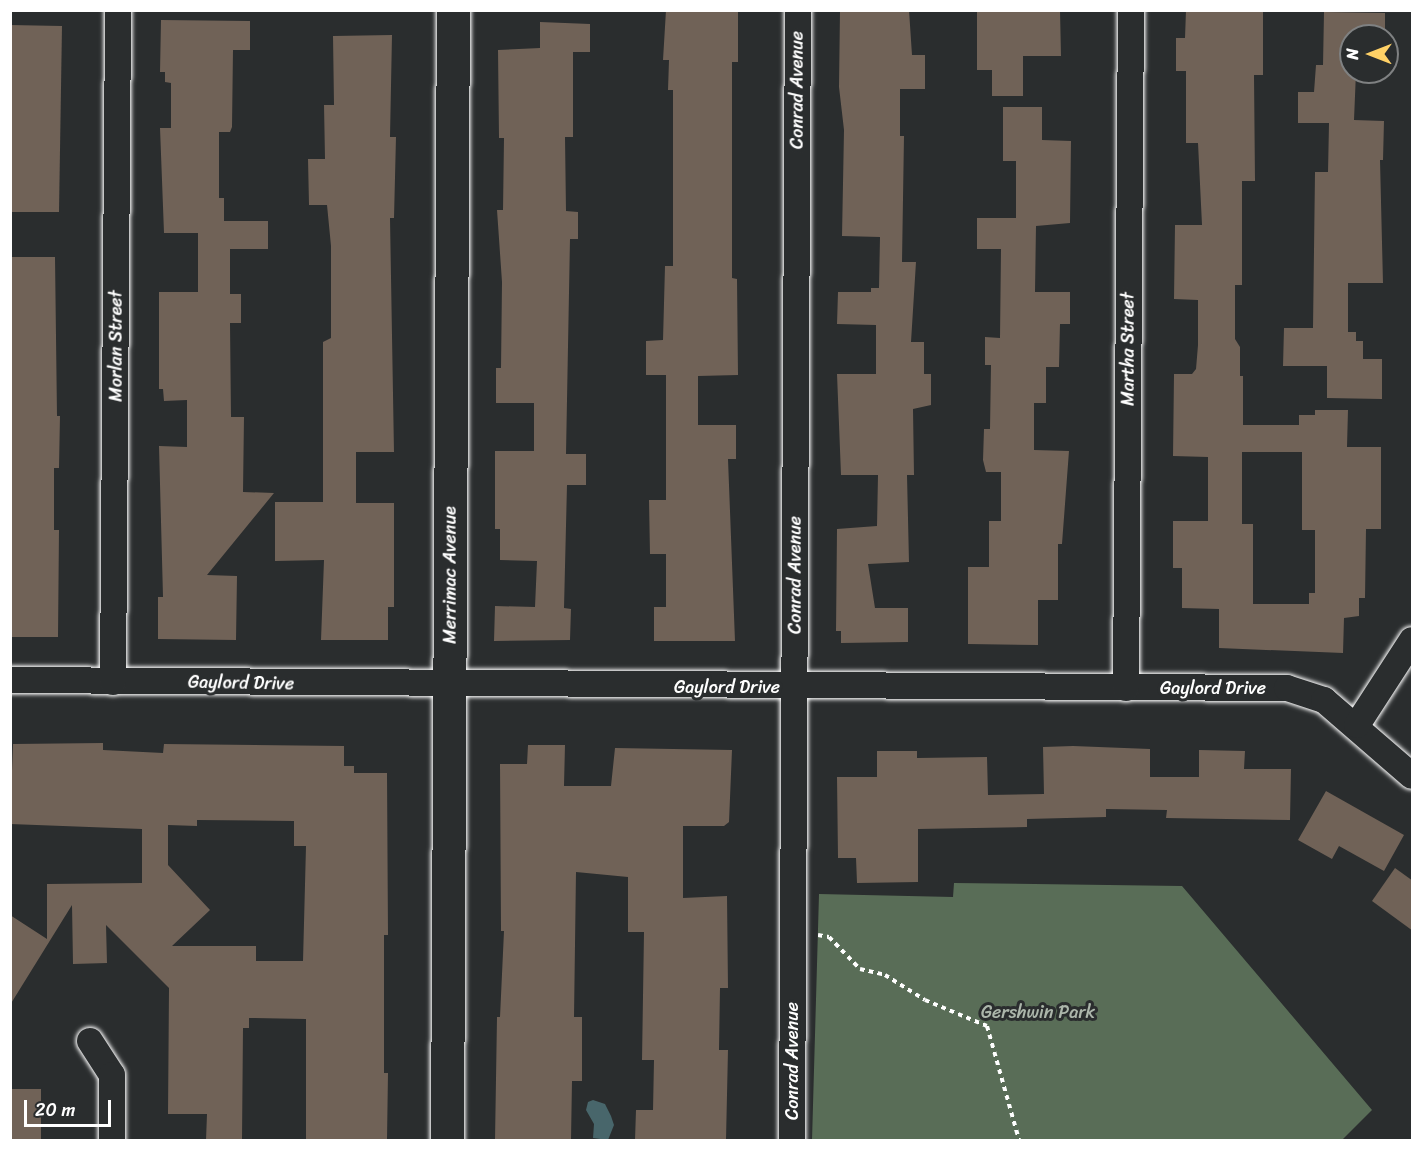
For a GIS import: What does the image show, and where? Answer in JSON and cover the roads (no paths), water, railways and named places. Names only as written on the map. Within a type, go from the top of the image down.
[{"type":"street","name":"Morlan Street","points":[[114,682],[118,10]]},
{"type":"street","name":"Merrimac Avenue","points":[[447,1140],[453,10]]},
{"type":"street","name":"Conrad Avenue","points":[[792,1140],[798,10]]},
{"type":"street","name":"Martha Street","points":[[1126,688],[1131,10]]},
{"type":"street","points":[[1357,725],[1413,640]]},
{"type":"street","name":"Gaylord Drive","points":[[10,681],[794,688],[1287,688],[1324,700],[1357,725],[1413,776]]},
{"type":"street","points":[[90,1041],[112,1075],[112,1140]]},
{"type":"water","points":[[593,1100],[605,1104],[611,1116],[614,1125],[608,1140],[593,1138],[594,1124],[586,1110],[588,1102]]},
{"type":"park label","name":"Gershwin Park","points":[[1038,1012]]}]
